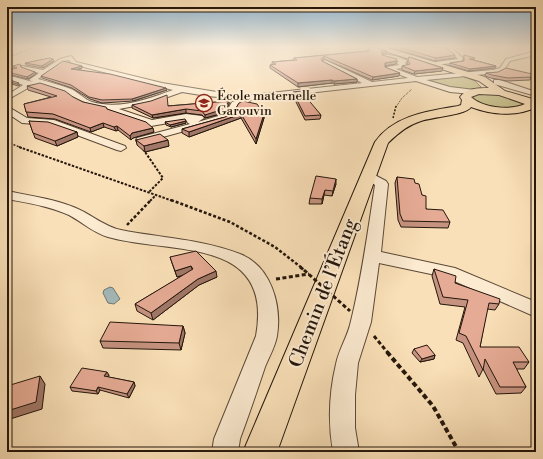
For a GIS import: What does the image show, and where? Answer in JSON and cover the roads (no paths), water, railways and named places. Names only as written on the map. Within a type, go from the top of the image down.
[{"type":"main road","points":[[450,68],[482,79],[508,94],[527,101],[536,112]]},
{"type":"main road","points":[[392,131],[421,118],[466,107],[471,95],[484,90],[485,87],[468,74]]},
{"type":"main road","points":[[471,95],[508,94]]},
{"type":"main road","points":[[471,95],[488,108],[527,101]]},
{"type":"main road","points":[[392,131],[430,120],[484,111],[527,101]]},
{"type":"main road","name":"Chemin de l’Étang","points":[[260,452],[379,149],[392,131]]},
{"type":"street","points":[[33,68],[48,71]]},
{"type":"street","points":[[43,68],[48,71]]},
{"type":"street","points":[[7,98],[37,81],[53,68]]},
{"type":"street","points":[[108,68],[182,89],[227,97],[260,96],[400,81],[416,82],[499,71],[502,68]]},
{"type":"street","points":[[389,68],[416,82],[451,92],[471,95]]},
{"type":"street","points":[[326,71],[340,69],[370,84]]},
{"type":"street","points":[[14,71],[37,81],[70,91],[74,96],[93,110],[130,106],[182,89]]},
{"type":"street","points":[[7,77],[37,81]]},
{"type":"street","points":[[338,79],[351,86]]},
{"type":"street","points":[[497,82],[527,101]]},
{"type":"street","points":[[137,141],[229,116],[235,104],[260,96]]},
{"type":"street","points":[[107,108],[151,123],[186,117],[199,118],[186,122]]},
{"type":"street","points":[[7,109],[25,121],[51,122],[121,148]]},
{"type":"street","points":[[346,452],[342,428],[343,395],[347,363],[356,317],[372,256],[382,184],[369,176]]},
{"type":"street","points":[[7,195],[66,209],[79,215],[101,229],[118,235],[178,243],[236,258],[249,266],[259,279],[265,294],[268,314],[267,334],[227,439],[225,452]]},
{"type":"street","points":[[372,256],[449,272],[536,310]]},
{"type":"water","points":[[110,287],[113,288],[120,299],[114,304],[108,303],[103,293],[104,290]]},
{"type":"place","name":"École maternelle Garouvin","points":[[204,103]]}]
